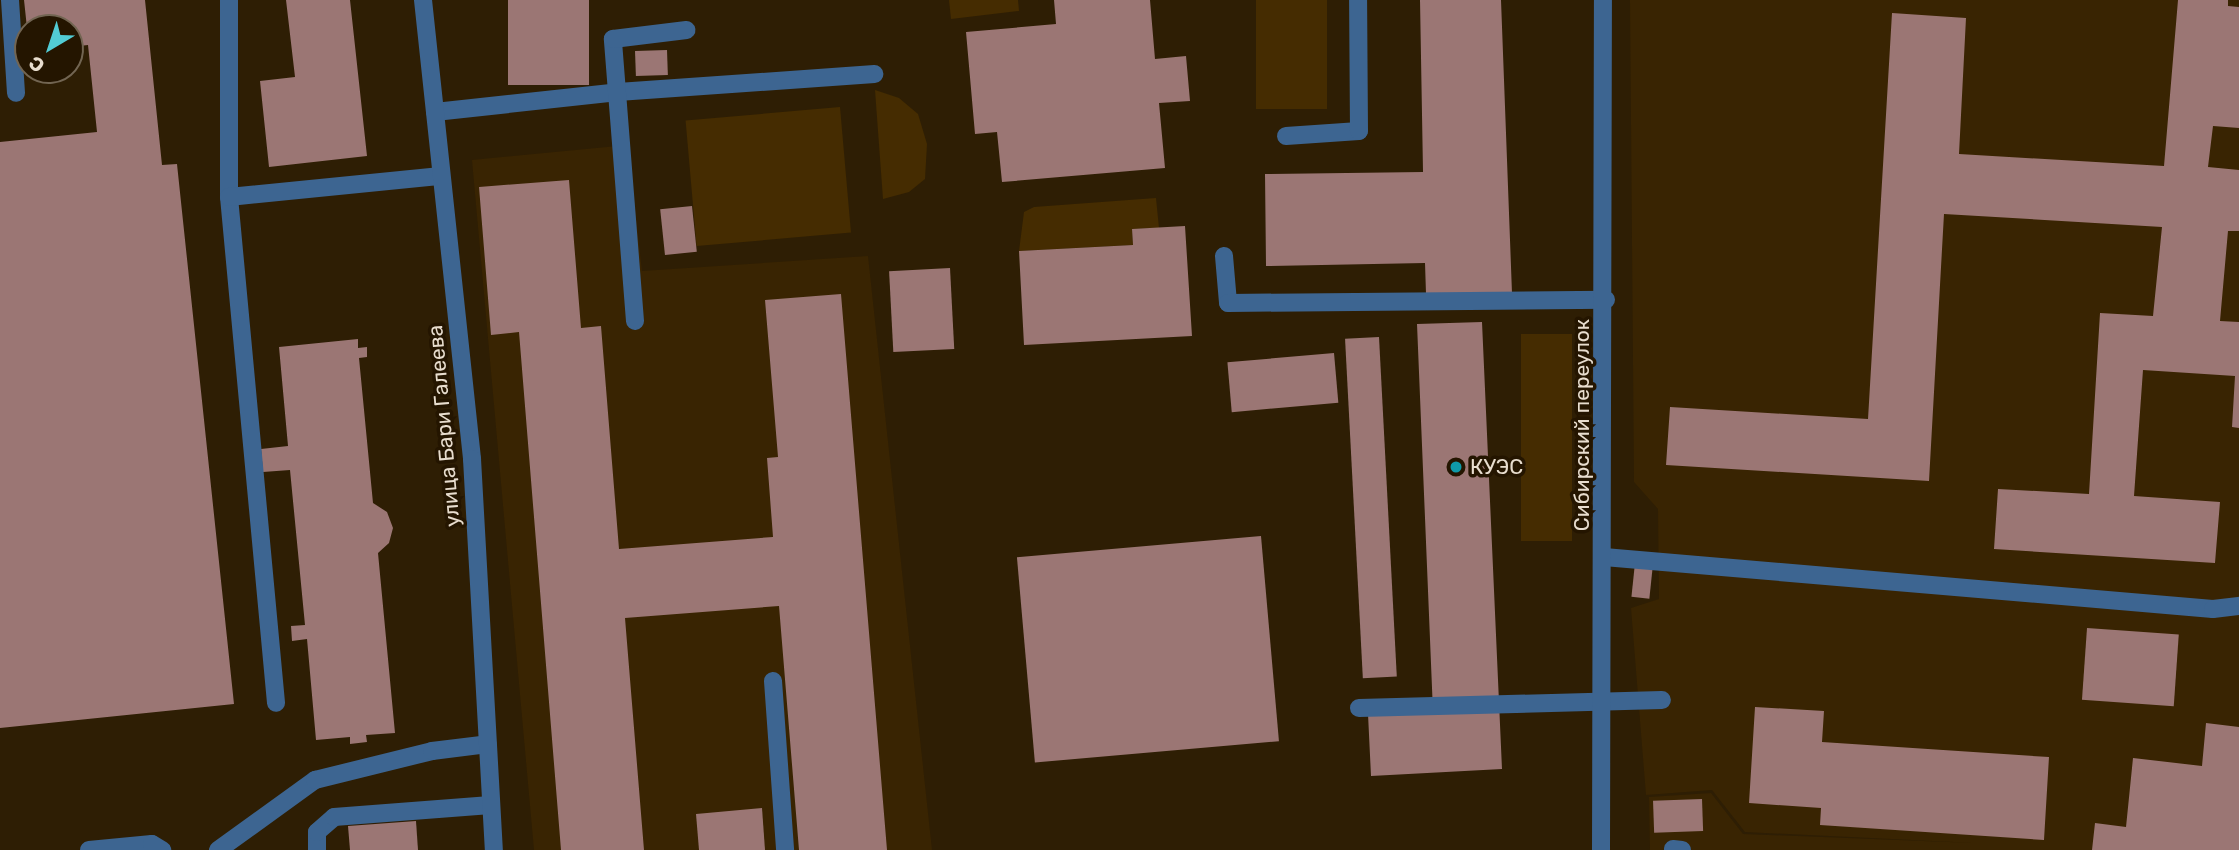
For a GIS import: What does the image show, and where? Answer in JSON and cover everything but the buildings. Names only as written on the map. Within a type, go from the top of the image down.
[{"type":"street","points":[[10,0],[16,93]]},
{"type":"street","points":[[229,0],[229,197],[276,703]]},
{"type":"street","name":"улица Бари Галеева","points":[[423,0],[472,459],[494,850]]},
{"type":"street","points":[[1286,136],[1359,131],[1358,0]]},
{"type":"street","name":"Сибирский переулок","points":[[1601,850],[1606,300],[1603,0]]},
{"type":"street","points":[[635,321],[613,39],[686,30]]},
{"type":"street","points":[[435,112],[618,92],[874,74]]},
{"type":"street","points":[[229,197],[441,176]]},
{"type":"street","points":[[1224,256],[1228,303],[1606,300]]},
{"type":"street","points":[[1604,557],[2213,609],[2239,606]]},
{"type":"street","points":[[773,681],[785,850]]},
{"type":"street","points":[[1359,708],[1662,700]]},
{"type":"street","points":[[218,850],[315,780],[432,751],[488,744]]},
{"type":"street","points":[[317,850],[317,832],[334,817],[491,805]]},
{"type":"street","points":[[89,850],[152,845],[162,850]]},
{"type":"street","points":[[1674,849],[1682,850]]},
{"type":"shaded area","points":[[949,0],[1018,0],[1019,11],[951,19]]},
{"type":"shaded area","points":[[1256,0],[1327,0],[1327,109],[1256,109]]},
{"type":"shaded area","points":[[1630,0],[2239,0],[2239,850],[1650,850],[1649,797],[1711,793],[1743,834],[1974,843],[1745,832],[1712,790],[1646,795],[1631,608],[1659,599],[1658,509],[1634,482]]},
{"type":"shaded area","points":[[875,90],[899,98],[918,114],[927,144],[925,179],[909,192],[883,199]]},
{"type":"shaded area","points":[[840,107],[851,233],[697,246],[686,121]]},
{"type":"shaded area","points":[[628,145],[642,271],[868,256],[932,850],[534,850],[472,160]]},
{"type":"shaded area","points":[[1156,198],[1159,228],[1132,229],[1133,245],[1019,251],[1024,212],[1034,207]]},
{"type":"shaded area","points":[[1521,334],[1572,334],[1572,541],[1521,541]]},
{"type":"place","name":"КУЭС","points":[[1456,467]]}]
